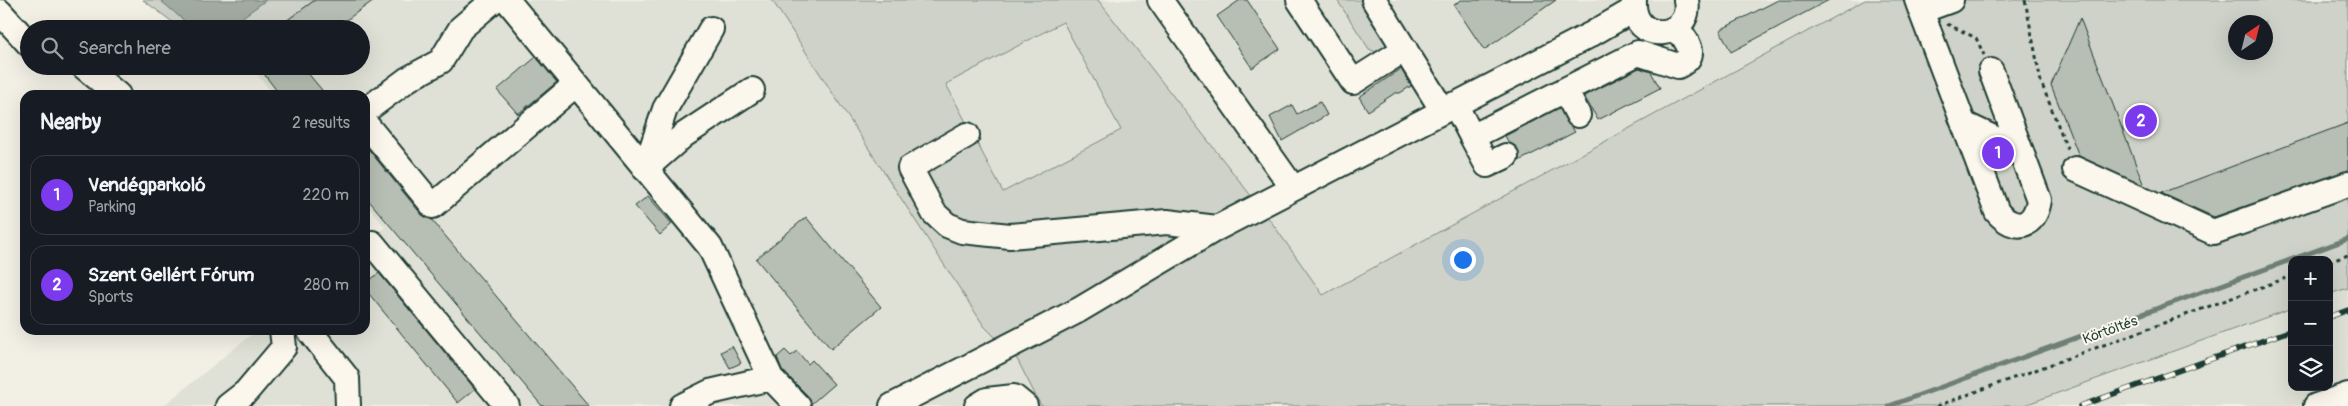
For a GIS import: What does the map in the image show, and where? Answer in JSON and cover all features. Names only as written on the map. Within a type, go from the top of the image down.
[{"type":"street","points":[[370,107],[408,79],[441,61],[462,28],[494,0]]},
{"type":"street","points":[[507,0],[710,247],[770,378],[798,406]]},
{"type":"street","points":[[1160,0],[1293,188]]},
{"type":"street","points":[[1299,0],[1352,82],[1405,49]]},
{"type":"street","points":[[1374,0],[1405,49],[1472,137],[1488,165],[1506,156]]},
{"type":"street","points":[[1951,0],[1919,6],[1996,212],[2005,222],[2014,225],[2027,223],[2037,212],[2039,200],[1991,71]]},
{"type":"street","points":[[892,406],[1079,310],[1217,228],[1635,11],[1647,30],[1657,33],[1668,32],[1677,27],[1686,12],[1688,1]]},
{"type":"street","points":[[0,12],[20,34]]},
{"type":"street","points":[[1472,137],[1638,53],[1678,66],[1687,62],[1690,57],[1690,49],[1677,27]]},
{"type":"street","points":[[645,169],[665,110],[710,29]]},
{"type":"street","points":[[94,75],[112,90]]},
{"type":"street","points":[[370,129],[433,206],[576,84]]},
{"type":"street","points":[[645,169],[684,134],[752,90]]},
{"type":"street","points":[[1564,90],[1578,115]]},
{"type":"street","points":[[1964,124],[2021,151]]},
{"type":"street","points":[[967,135],[910,168],[934,213],[947,226],[962,231],[1010,236],[1167,222],[1217,228]]},
{"type":"street","points":[[2075,169],[2213,232],[2348,184]]},
{"type":"street","points":[[372,243],[507,406]]},
{"type":"street","points":[[228,406],[246,392],[284,347],[283,335]]},
{"type":"street","points":[[313,335],[347,378],[348,406]]},
{"type":"street","points":[[682,406],[710,392],[770,378]]},
{"type":"street","points":[[2316,406],[2348,395]]},
{"type":"street","points":[[977,406],[988,400],[1014,397],[1025,406]]},
{"type":"path","points":[[2025,0],[2041,82],[2075,169]]},
{"type":"path","points":[[1919,6],[1976,38],[1991,71]]},
{"type":"path","points":[[2333,261],[2348,255]]},
{"type":"path","name":"Körtöltés","points":[[1937,406],[2288,277]]},
{"type":"shaded area","points":[[143,0],[160,0],[183,20],[170,20]]},
{"type":"shaded area","points":[[160,0],[266,0],[238,20],[183,20]]},
{"type":"shaded area","points":[[266,0],[315,0],[287,20],[238,20]]},
{"type":"shaded area","points":[[315,0],[772,0],[984,326],[1017,359],[1041,406],[163,406],[251,335],[370,335],[370,239],[385,227],[370,209],[370,90],[270,90],[257,75],[370,75],[370,20],[287,20]]},
{"type":"shaded area","points":[[772,0],[1098,0],[1270,220],[1323,295],[1865,0],[2348,0],[2348,288],[2333,293],[2333,256],[2288,256],[2288,309],[2022,406],[1041,406],[1017,359],[984,326]],"holes":[[[1063,22],[1121,130],[1003,192],[946,84]]]},
{"type":"shaded area","points":[[1098,0],[1865,0],[1322,295],[1270,220]]},
{"type":"shaded area","points":[[1337,0],[1366,0],[1390,42],[1387,48],[1378,53],[1369,49]]},
{"type":"shaded area","points":[[1064,22],[1121,130],[1003,192],[946,83]]},
{"type":"shaded area","points":[[2348,288],[2348,406],[2022,406],[2288,309],[2288,391],[2333,391],[2333,293]]},
{"type":"building","points":[[315,0],[374,0],[346,20],[287,20]]},
{"type":"building","points":[[1240,0],[1247,0],[1280,49],[1252,68],[1217,16]]},
{"type":"building","points":[[1461,0],[1556,0],[1484,50],[1454,5]]},
{"type":"building","points":[[1778,0],[1829,0],[1731,52],[1720,30]]},
{"type":"building","points":[[2080,18],[2144,186],[2079,156],[2051,85]]},
{"type":"building","points":[[536,57],[557,82],[518,114],[497,90]]},
{"type":"building","points":[[1639,68],[1651,72],[1660,88],[1598,120],[1584,96]]},
{"type":"building","points":[[1401,69],[1411,86],[1400,93],[1395,93],[1368,111],[1359,97]]},
{"type":"building","points":[[265,75],[309,75],[322,90],[276,90]]},
{"type":"building","points":[[1320,102],[1327,115],[1282,141],[1270,117],[1292,105],[1297,114]]},
{"type":"building","points":[[1559,108],[1575,132],[1519,161],[1518,150],[1509,143],[1505,136]]},
{"type":"building","points":[[2348,123],[2348,171],[2214,217],[2161,193]]},
{"type":"building","points":[[370,151],[422,215],[431,219],[589,406],[542,406],[370,202]]},
{"type":"building","points":[[648,196],[672,224],[660,235],[635,206]]},
{"type":"building","points":[[806,217],[881,307],[831,349],[756,259]]},
{"type":"building","points":[[379,273],[475,389],[458,403],[370,295],[370,280]]},
{"type":"building","points":[[732,346],[741,363],[730,368],[721,352]]},
{"type":"building","points":[[785,350],[791,356],[797,351],[808,364],[812,360],[834,384],[811,404],[808,396],[782,370],[777,357]]},
{"type":"waterway","points":[[1889,406],[2348,239]]},
{"type":"railway","points":[[2333,316],[2348,310]]},
{"type":"railway","points":[[2080,406],[2288,331]]},
{"type":"place","name":"Szent Gellért Fórum","points":[[2141,121]]},
{"type":"place","name":"Vendégparkoló","points":[[1998,153]]}]
